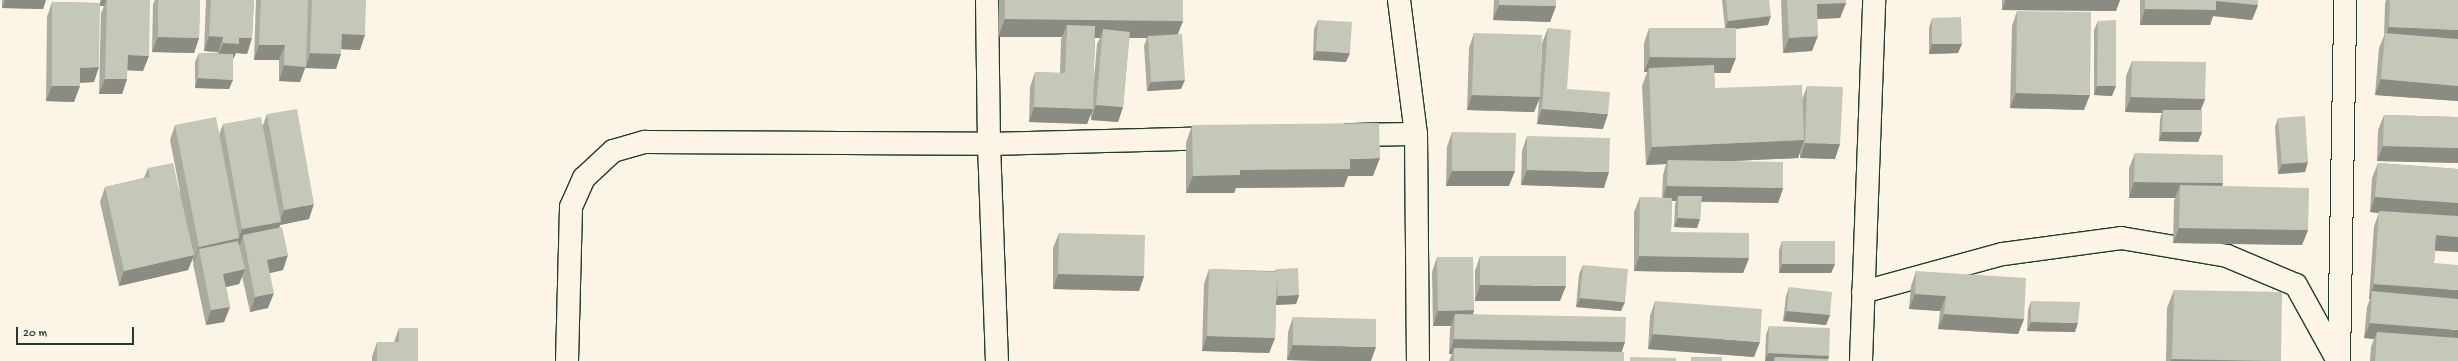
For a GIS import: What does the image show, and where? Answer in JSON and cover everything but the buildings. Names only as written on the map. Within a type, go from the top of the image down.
[{"type":"street","points":[[987,0],[989,144],[997,361]]},
{"type":"street","points":[[1399,0],[1416,134],[1418,361]]},
{"type":"street","points":[[1861,361],[1874,0]]},
{"type":"street","points":[[2338,361],[2345,0]]},
{"type":"street","points":[[1329,136],[1416,134]]},
{"type":"street","points":[[567,361],[571,206],[584,178],[613,151],[645,142],[989,144],[1234,138]]},
{"type":"street","points":[[1863,292],[2003,254],[2121,238],[2227,256],[2296,285],[2338,361]]}]
